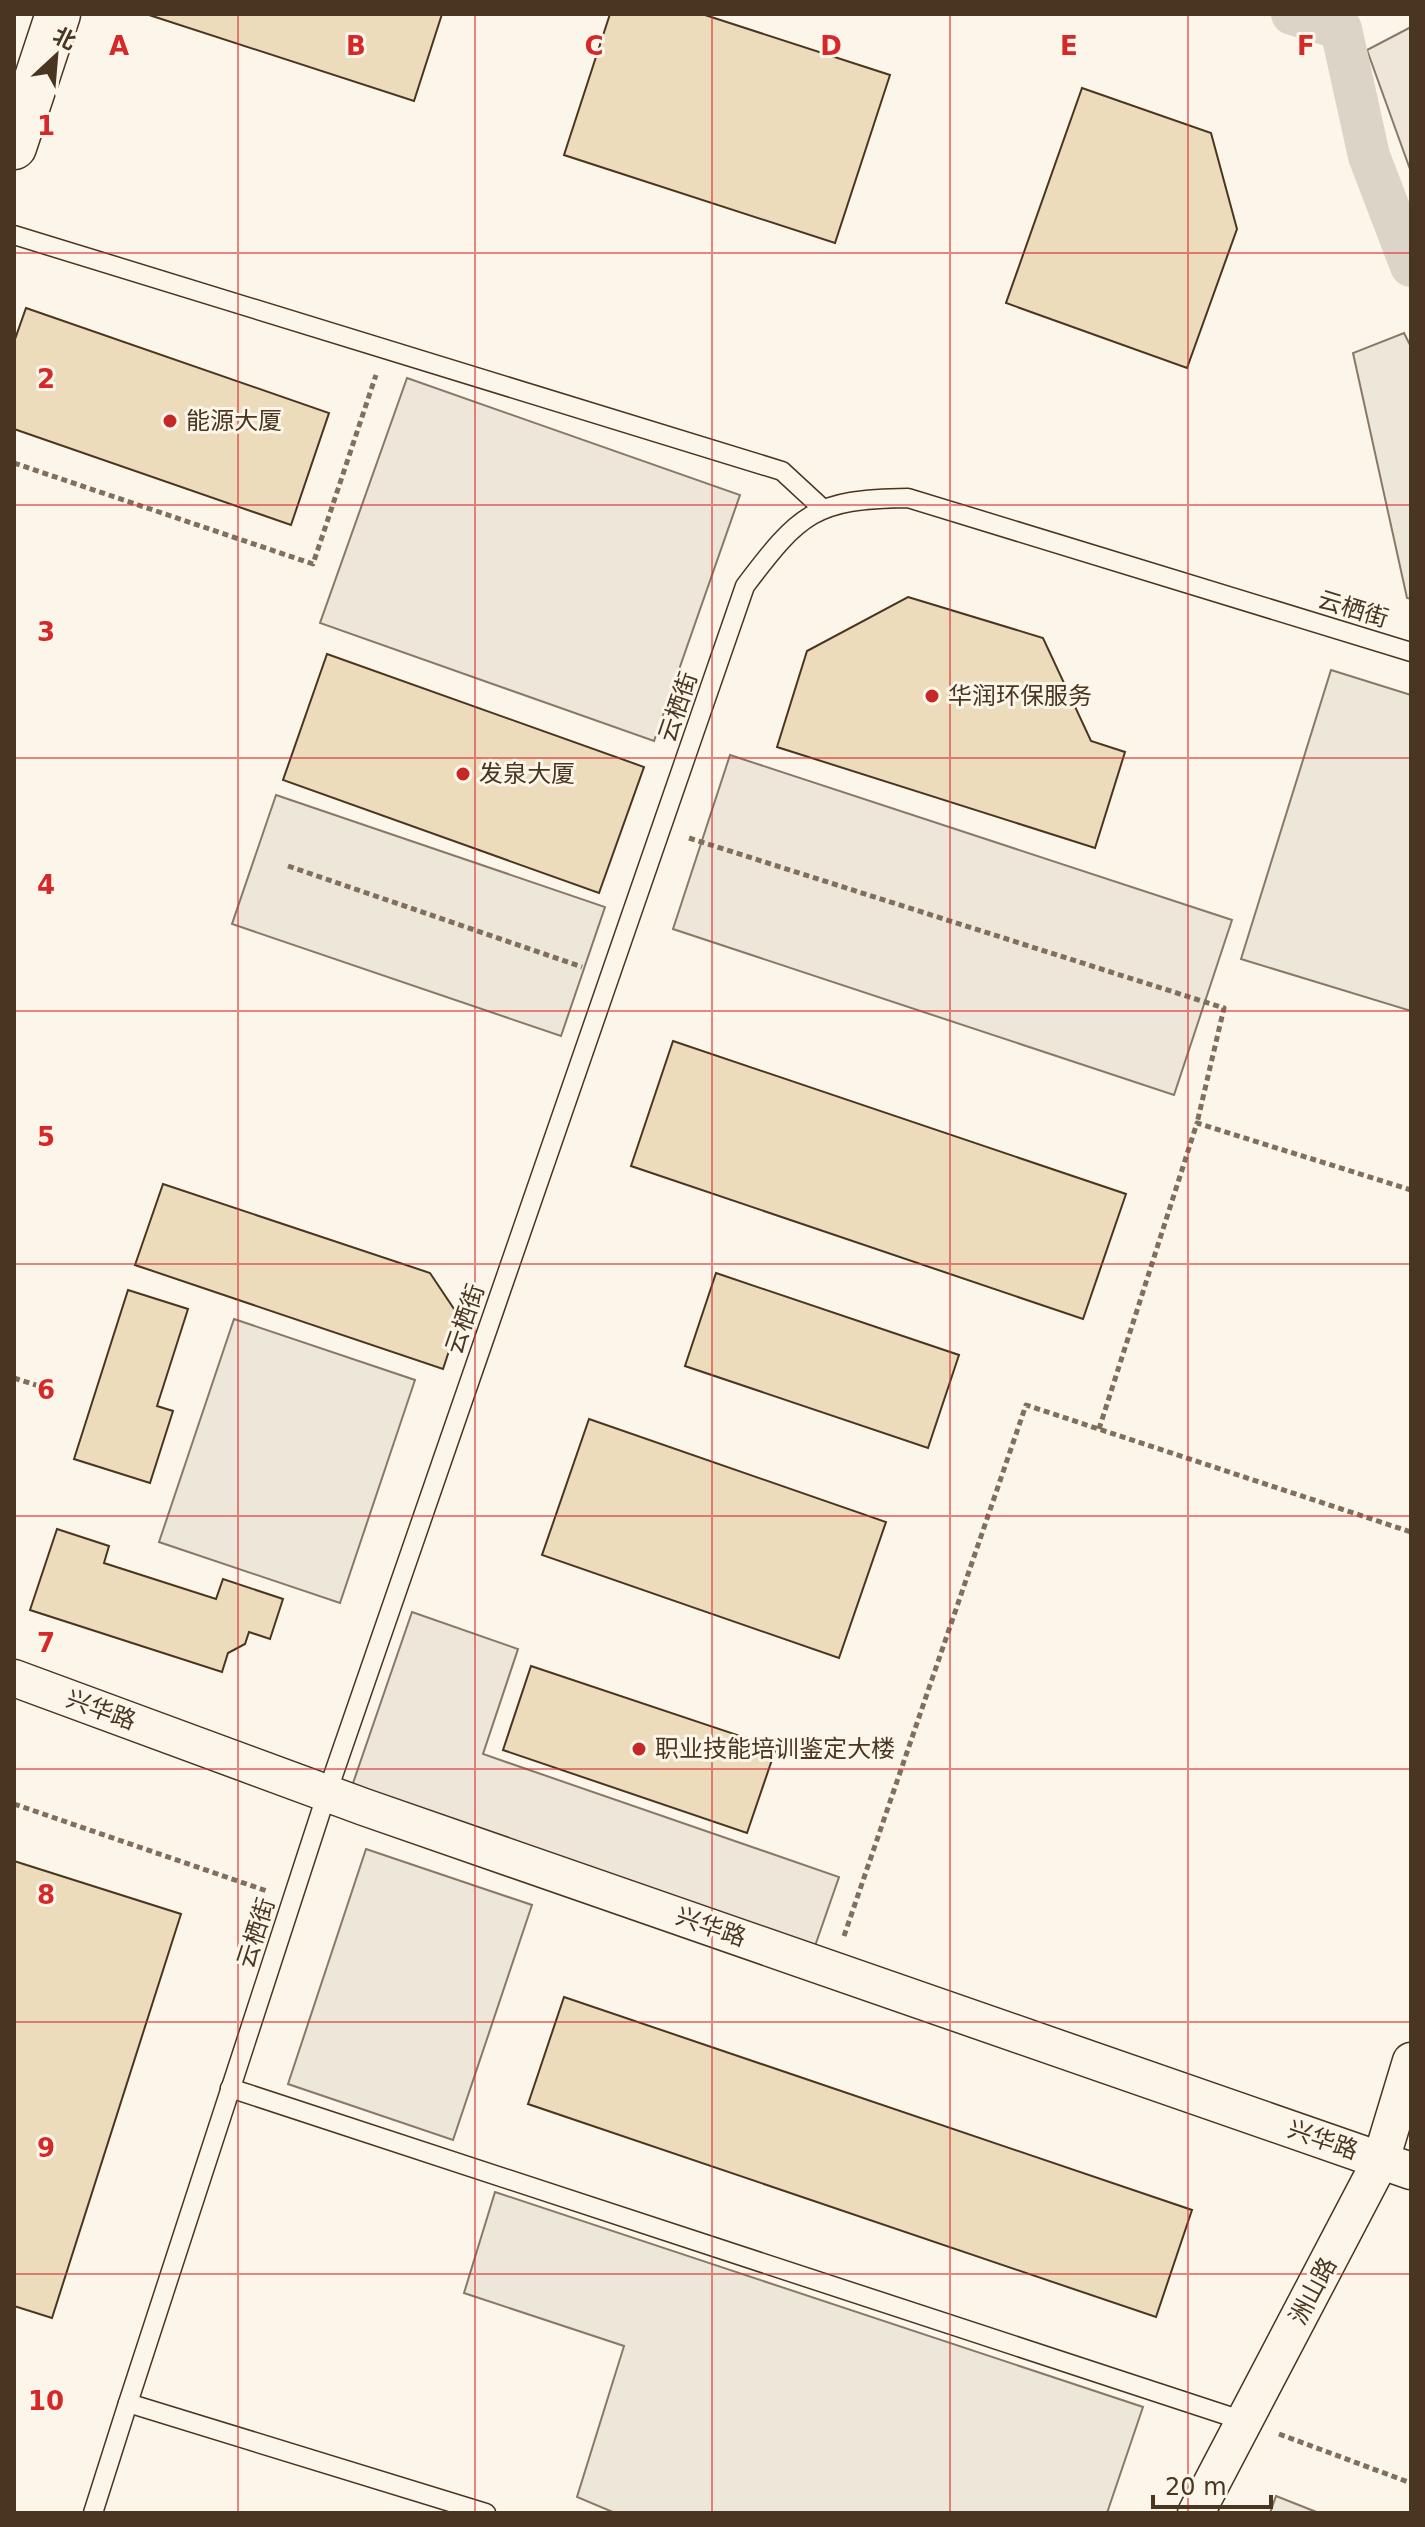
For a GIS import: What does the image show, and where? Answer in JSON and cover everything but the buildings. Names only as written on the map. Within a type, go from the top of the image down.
[{"type":"main road","points":[[14,147],[58,14]]},
{"type":"street","name":"兴华路","points":[[14,1678],[327,1793],[1396,2166]]},
{"type":"street","name":"洲山路","points":[[1196,2513],[1244,2421],[1396,2166],[1411,2061]]},
{"type":"lane","points":[[14,235],[782,471],[822,508]]},
{"type":"lane","name":"云栖街","points":[[93,2513],[327,1793],[745,586],[783,535],[822,508],[865,499],[908,498],[1411,652]]},
{"type":"lane","points":[[230,2088],[1244,2421]]},
{"type":"lane","points":[[128,2403],[486,2513]]},
{"type":"path","points":[[14,463],[313,564],[385,349]]},
{"type":"path","points":[[661,829],[1224,1008],[1197,1123],[1099,1429]]},
{"type":"path","points":[[288,866],[610,976]]},
{"type":"path","points":[[1197,1123],[1411,1190]]},
{"type":"path","points":[[14,1378],[42,1387]]},
{"type":"path","points":[[833,1969],[1026,1405],[1411,1532]]},
{"type":"path","points":[[14,1804],[292,1900]]},
{"type":"path","points":[[1244,2421],[1411,2483]]},
{"type":"shaded area","points":[[1411,27],[1411,172],[1367,50]]},
{"type":"shaded area","points":[[1404,333],[1411,347],[1411,599],[1407,598],[1353,353]]},
{"type":"shaded area","points":[[407,378],[740,495],[654,741],[320,623]]},
{"type":"shaded area","points":[[1331,670],[1411,695],[1411,1011],[1241,959]]},
{"type":"shaded area","points":[[730,755],[1232,920],[1174,1095],[673,929]]},
{"type":"shaded area","points":[[276,795],[605,907],[561,1036],[232,924]]},
{"type":"shaded area","points":[[234,1319],[415,1380],[340,1603],[159,1542]]},
{"type":"shaded area","points":[[412,1612],[518,1649],[483,1754],[839,1877],[815,1946],[352,1786]]},
{"type":"shaded area","points":[[366,1849],[532,1905],[453,2140],[288,2084]]},
{"type":"shaded area","points":[[495,2192],[1143,2407],[1107,2513],[615,2513],[577,2497],[624,2346],[464,2293]]},
{"type":"shaded area","points":[[1276,2496],[1319,2513],[1270,2513]]},
{"type":"waterway","points":[[1292,14],[1341,29],[1369,156],[1411,266]]},
{"type":"place","name":"能源大厦","points":[[170,421]]},
{"type":"place","name":"华润环保服务","points":[[932,696]]},
{"type":"place","name":"发泉大厦","points":[[463,774]]},
{"type":"place","name":"职业技能培训鉴定大楼","points":[[639,1749]]}]
